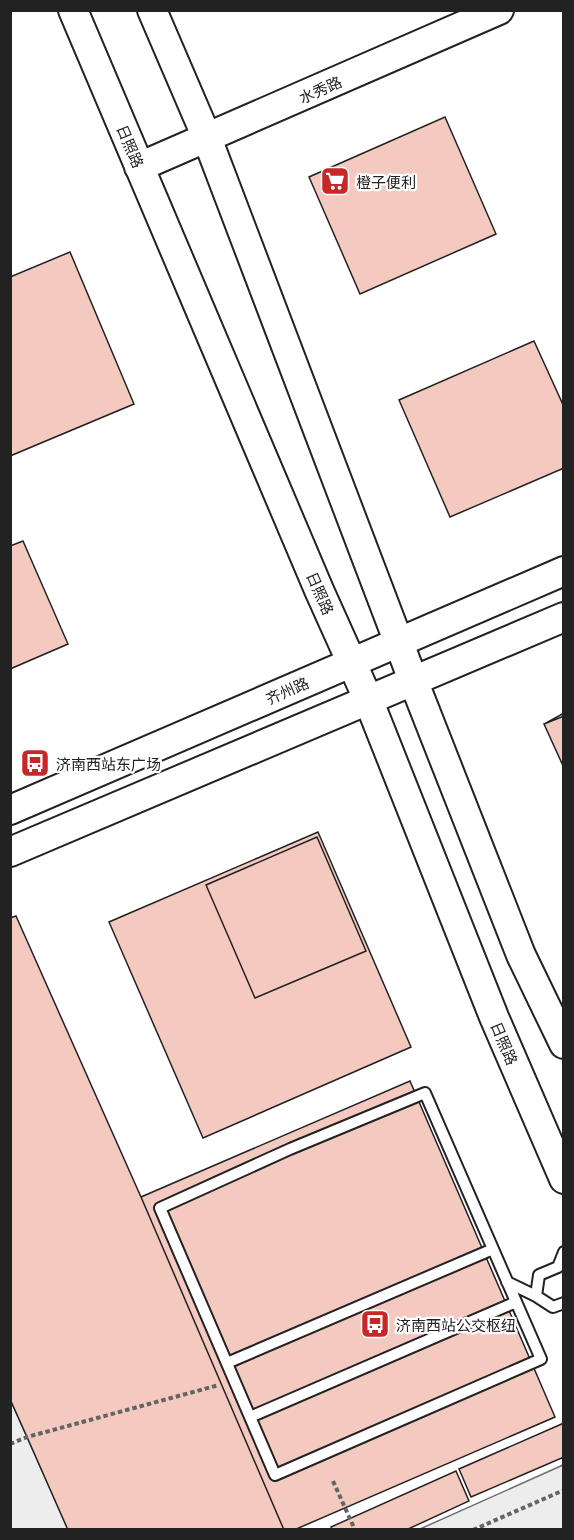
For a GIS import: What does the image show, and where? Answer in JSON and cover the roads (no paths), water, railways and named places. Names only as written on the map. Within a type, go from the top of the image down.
[{"type":"main road","name":"日照路","points":[[73,10],[314,580],[368,699],[494,1017],[564,1179]]},
{"type":"main road","points":[[152,10],[207,138],[413,680],[521,955],[564,1044]]},
{"type":"main road","name":"水秀路","points":[[139,167],[500,10]]},
{"type":"main road","name":"齐州路","points":[[10,810],[564,571]]},
{"type":"main road","points":[[10,852],[564,617]]},
{"type":"lane","points":[[425,1094],[493,1249],[541,1359],[275,1475],[160,1208],[290,1149],[425,1094]]},
{"type":"lane","points":[[226,1363],[493,1249]]},
{"type":"lane","points":[[536,1296],[539,1275],[558,1267],[564,1252]]},
{"type":"lane","points":[[507,1282],[553,1307],[564,1303]]},
{"type":"lane","points":[[250,1417],[516,1302]]},
{"type":"place","name":"橙子便利","points":[[335,181]]},
{"type":"place","name":"济南西站东广场","points":[[35,763]]},
{"type":"place","name":"济南西站公交枢纽","points":[[375,1324]]}]
